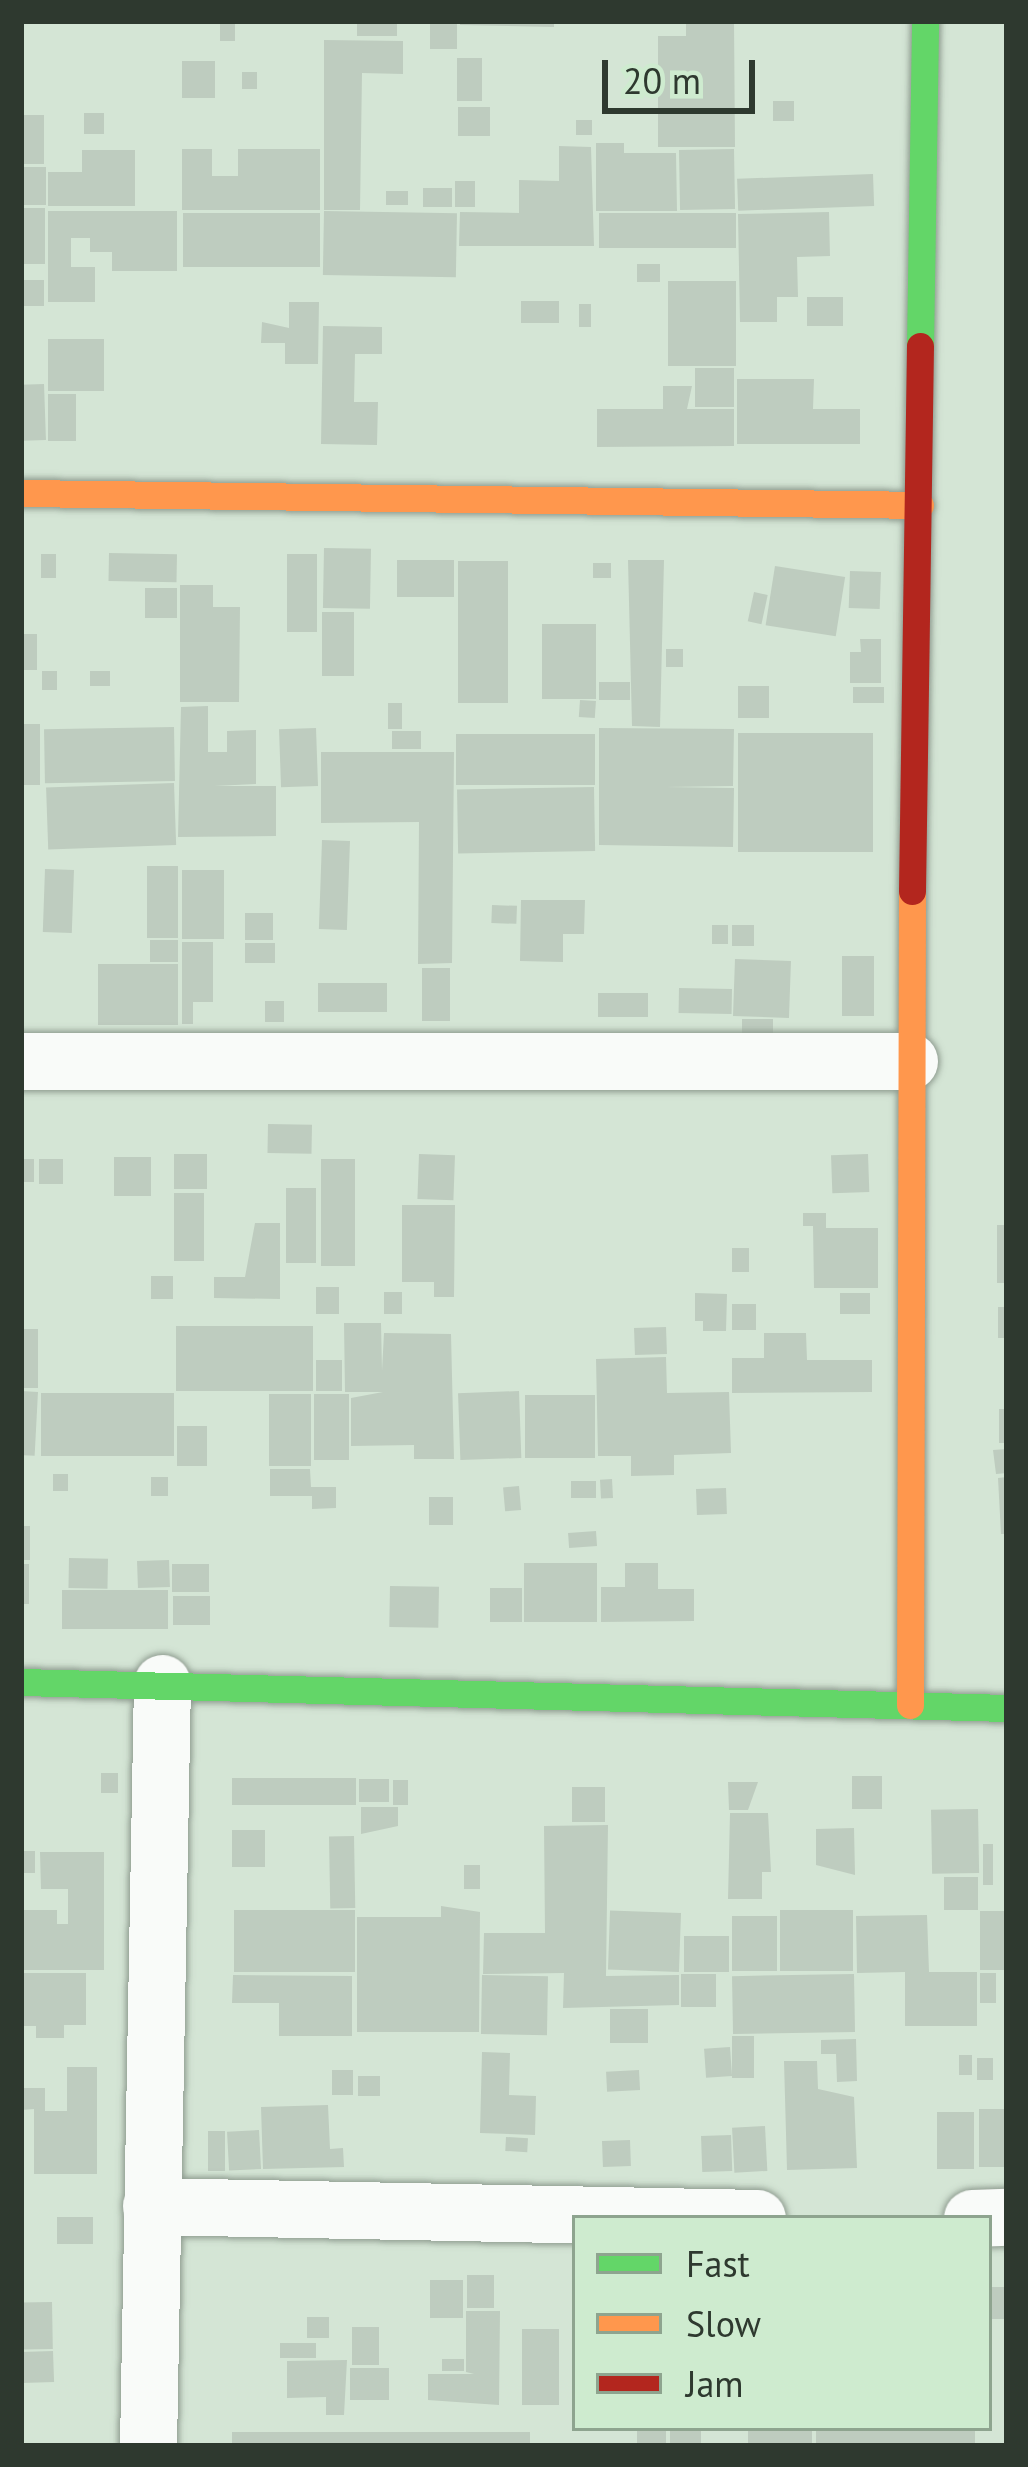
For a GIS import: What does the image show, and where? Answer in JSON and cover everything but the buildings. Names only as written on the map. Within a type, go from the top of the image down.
[{"type":"street","points":[[910,1705],[910,1061],[925,21]]},
{"type":"street","points":[[21,493],[920,505]]},
{"type":"street","points":[[21,1061],[910,1061]]},
{"type":"street","points":[[21,1682],[1007,1708]]},
{"type":"street","points":[[148,2446],[162,1683]]},
{"type":"street","points":[[151,2206],[606,2215]]},
{"type":"traffic: fast","points":[[920,346],[925,21]]},
{"type":"traffic: fast","points":[[21,1682],[1007,1708]]},
{"type":"traffic: slow","points":[[21,493],[920,505]]},
{"type":"traffic: slow","points":[[910,1705],[912,891]]},
{"type":"traffic: jam","points":[[912,891],[920,346]]}]
